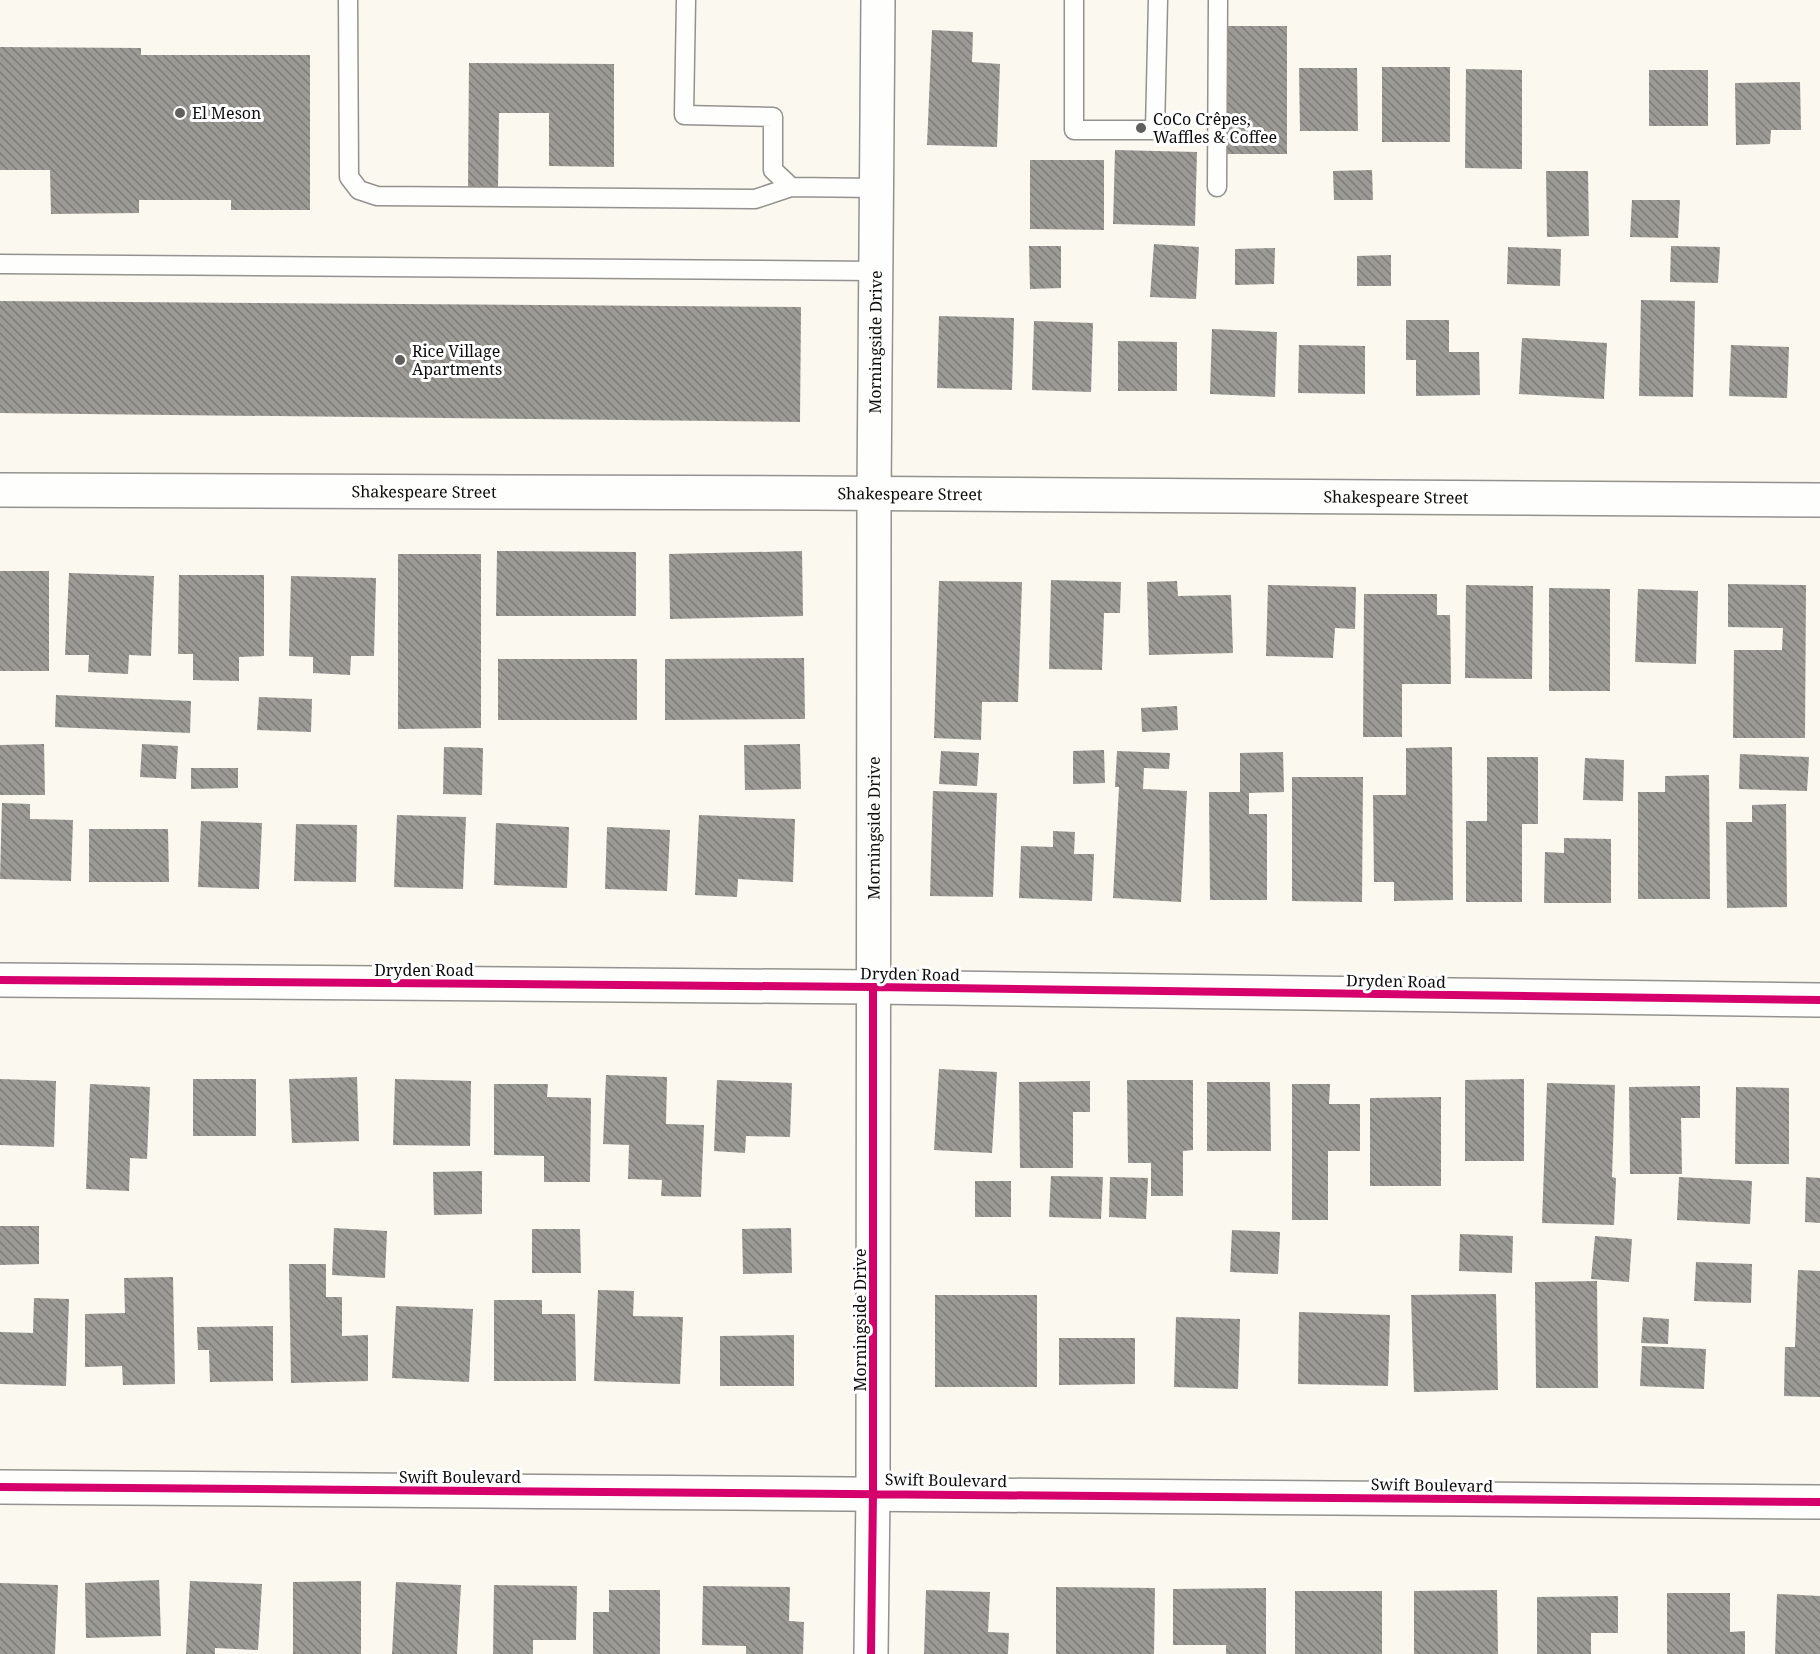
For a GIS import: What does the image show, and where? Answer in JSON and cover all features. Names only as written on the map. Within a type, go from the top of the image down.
[{"type":"street","name":"Morningside Drive","points":[[871,1654],[874,493],[878,0]]},
{"type":"street","name":"Shakespeare Street","points":[[0,490],[874,493],[1820,500]]},
{"type":"street","name":"Dryden Road","points":[[0,980],[873,987],[1820,1000]]},
{"type":"street","name":"Swift Boulevard","points":[[0,1487],[1820,1502]]},
{"type":"lane","points":[[348,0],[349,177],[359,190],[377,196],[755,200],[791,187],[876,188]]},
{"type":"lane","points":[[686,0],[684,115],[773,117],[773,170],[791,187]]},
{"type":"lane","points":[[1074,0],[1074,130],[1155,130],[1158,0]]},
{"type":"lane","points":[[1217,187],[1218,0]]},
{"type":"lane","points":[[0,264],[875,271]]},
{"type":"building","points":[[1227,26],[1287,26],[1287,154],[1227,154]]},
{"type":"building","points":[[932,30],[973,32],[972,62],[1000,64],[997,147],[927,145]]},
{"type":"building","name":"El Meson","points":[[0,47],[141,48],[141,55],[310,55],[310,210],[231,210],[231,200],[139,200],[139,213],[51,214],[50,170],[0,170]]},
{"type":"building","points":[[469,63],[614,64],[614,167],[549,166],[549,113],[499,113],[498,187],[468,187]]},
{"type":"building","points":[[1382,67],[1450,67],[1450,142],[1382,142]]},
{"type":"building","points":[[1299,68],[1357,68],[1358,131],[1300,131]]},
{"type":"building","points":[[1466,69],[1522,70],[1522,169],[1465,168]]},
{"type":"building","points":[[1649,70],[1708,70],[1708,126],[1649,126]]},
{"type":"building","points":[[1800,82],[1801,130],[1771,130],[1770,144],[1736,145],[1735,83]]},
{"type":"building","points":[[1115,150],[1197,152],[1195,226],[1113,224]]},
{"type":"building","points":[[1030,160],[1104,160],[1104,230],[1030,229]]},
{"type":"building","points":[[1372,170],[1373,200],[1334,200],[1333,171]]},
{"type":"building","points":[[1546,171],[1588,171],[1589,236],[1547,237]]},
{"type":"building","points":[[1632,200],[1680,200],[1678,238],[1630,237]]},
{"type":"building","points":[[1154,244],[1199,247],[1196,299],[1150,297]]},
{"type":"building","points":[[1029,246],[1061,246],[1061,288],[1030,289]]},
{"type":"building","points":[[1671,246],[1720,247],[1718,283],[1670,282]]},
{"type":"building","points":[[1508,247],[1561,249],[1560,286],[1507,284]]},
{"type":"building","points":[[1275,248],[1274,284],[1235,285],[1235,249]]},
{"type":"building","points":[[1391,255],[1391,286],[1357,286],[1357,256]]},
{"type":"building","points":[[1641,300],[1695,301],[1693,397],[1639,396]]},
{"type":"building","name":"Rice Village Apartments","points":[[0,301],[801,307],[800,422],[0,413]]},
{"type":"building","points":[[939,316],[1014,318],[1012,390],[937,388]]},
{"type":"building","points":[[1406,320],[1449,320],[1449,352],[1479,352],[1480,395],[1416,396],[1416,360],[1406,360]]},
{"type":"building","points":[[1034,321],[1093,323],[1091,392],[1032,390]]},
{"type":"building","points":[[1212,329],[1277,332],[1275,397],[1210,394]]},
{"type":"building","points":[[1522,338],[1607,343],[1604,399],[1519,394]]},
{"type":"building","points":[[1118,341],[1177,342],[1177,391],[1118,391]]},
{"type":"building","points":[[1299,345],[1365,346],[1365,394],[1298,393]]},
{"type":"building","points":[[1731,345],[1789,347],[1787,398],[1729,396]]},
{"type":"building","points":[[497,551],[636,552],[636,616],[496,616]]},
{"type":"building","points":[[802,551],[803,616],[670,619],[669,554]]},
{"type":"building","points":[[398,554],[481,554],[481,728],[398,729]]},
{"type":"building","points":[[0,571],[49,571],[49,671],[0,671]]},
{"type":"building","points":[[69,573],[154,576],[151,656],[129,655],[128,674],[88,672],[89,655],[65,655]]},
{"type":"building","points":[[179,575],[264,575],[264,656],[239,657],[239,681],[193,680],[193,654],[178,654]]},
{"type":"building","points":[[291,576],[376,578],[374,656],[351,656],[350,675],[313,673],[313,657],[289,656]]},
{"type":"building","points":[[1051,580],[1121,582],[1120,613],[1104,613],[1102,670],[1049,669]]},
{"type":"building","points":[[939,581],[1022,582],[1018,702],[982,702],[981,740],[934,738]]},
{"type":"building","points":[[1177,581],[1178,596],[1231,595],[1233,653],[1149,655],[1147,582]]},
{"type":"building","points":[[1728,584],[1806,585],[1805,738],[1733,738],[1734,650],[1782,650],[1783,628],[1728,627]]},
{"type":"building","points":[[1268,585],[1356,587],[1355,629],[1335,628],[1333,658],[1266,656]]},
{"type":"building","points":[[1466,585],[1533,586],[1532,679],[1465,678]]},
{"type":"building","points":[[1549,588],[1610,589],[1610,691],[1549,691]]},
{"type":"building","points":[[1638,589],[1698,591],[1696,664],[1635,662]]},
{"type":"building","points":[[1364,594],[1437,594],[1437,615],[1450,615],[1451,684],[1402,684],[1402,737],[1363,737]]},
{"type":"building","points":[[804,658],[805,719],[665,720],[665,659]]},
{"type":"building","points":[[498,659],[637,659],[637,720],[498,720]]},
{"type":"building","points":[[56,695],[191,701],[190,733],[55,727]]},
{"type":"building","points":[[259,697],[312,699],[311,732],[257,730]]},
{"type":"building","points":[[1177,706],[1178,730],[1142,732],[1141,708]]},
{"type":"building","points":[[44,744],[45,795],[0,795],[0,745]]},
{"type":"building","points":[[142,744],[178,746],[176,779],[140,777]]},
{"type":"building","points":[[800,744],[801,789],[745,790],[744,745]]},
{"type":"building","points":[[444,747],[483,748],[482,795],[443,794]]},
{"type":"building","points":[[1452,747],[1453,900],[1394,901],[1394,882],[1374,882],[1373,795],[1406,795],[1406,748]]},
{"type":"building","points":[[1104,750],[1105,783],[1073,784],[1073,751]]},
{"type":"building","points":[[941,751],[979,753],[977,786],[939,784]]},
{"type":"building","points":[[1117,751],[1170,753],[1169,769],[1144,768],[1143,789],[1187,791],[1181,902],[1113,898],[1119,787],[1115,787]]},
{"type":"building","points":[[1283,752],[1284,792],[1249,793],[1249,814],[1267,814],[1267,900],[1210,900],[1209,792],[1240,792],[1240,753]]},
{"type":"building","points":[[1740,754],[1809,757],[1807,791],[1739,789]]},
{"type":"building","points":[[1487,757],[1538,757],[1538,824],[1522,824],[1522,902],[1466,902],[1466,821],[1487,821]]},
{"type":"building","points":[[1585,758],[1624,760],[1623,801],[1583,800]]},
{"type":"building","points":[[191,768],[238,768],[238,788],[191,789]]},
{"type":"building","points":[[1709,775],[1710,899],[1638,899],[1638,792],[1665,792],[1665,776]]},
{"type":"building","points":[[1292,777],[1363,777],[1362,902],[1292,901]]},
{"type":"building","points":[[933,791],[997,793],[993,897],[930,896]]},
{"type":"building","points":[[2,803],[30,804],[30,819],[73,820],[71,881],[0,879]]},
{"type":"building","points":[[1786,804],[1787,907],[1727,908],[1726,822],[1752,822],[1752,805]]},
{"type":"building","points":[[397,815],[466,817],[463,889],[394,887]]},
{"type":"building","points":[[699,815],[795,819],[793,882],[738,879],[737,897],[695,895]]},
{"type":"building","points":[[201,821],[262,823],[259,889],[198,887]]},
{"type":"building","points":[[496,823],[569,827],[567,888],[494,885]]},
{"type":"building","points":[[296,824],[357,825],[356,882],[294,881]]},
{"type":"building","points":[[607,827],[670,830],[667,891],[605,889]]},
{"type":"building","points":[[89,829],[168,829],[169,882],[89,882]]},
{"type":"building","points":[[1053,831],[1075,832],[1074,854],[1094,854],[1092,901],[1019,898],[1021,846],[1053,847]]},
{"type":"building","points":[[1564,838],[1611,839],[1611,903],[1544,903],[1545,852],[1564,853]]},
{"type":"building","points":[[939,1069],[997,1072],[992,1153],[934,1150]]},
{"type":"building","points":[[606,1075],[667,1077],[666,1124],[704,1125],[701,1197],[661,1196],[662,1180],[628,1179],[629,1145],[603,1144]]},
{"type":"building","points":[[357,1077],[359,1141],[292,1143],[289,1079]]},
{"type":"building","points":[[0,1079],[56,1081],[54,1147],[0,1145]]},
{"type":"building","points":[[193,1079],[256,1079],[256,1136],[193,1136]]},
{"type":"building","points":[[395,1079],[471,1081],[470,1146],[393,1145]]},
{"type":"building","points":[[1524,1079],[1524,1161],[1465,1161],[1465,1080]]},
{"type":"building","points":[[717,1080],[792,1083],[790,1137],[746,1136],[745,1153],[714,1151]]},
{"type":"building","points":[[1127,1080],[1193,1080],[1193,1150],[1183,1151],[1183,1196],[1151,1196],[1151,1163],[1128,1163]]},
{"type":"building","points":[[1090,1081],[1090,1112],[1073,1112],[1073,1168],[1020,1168],[1019,1082]]},
{"type":"building","points":[[1207,1082],[1270,1082],[1271,1151],[1207,1151]]},
{"type":"building","points":[[1547,1083],[1615,1085],[1612,1177],[1616,1178],[1614,1225],[1542,1223]]},
{"type":"building","points":[[90,1084],[150,1087],[147,1159],[130,1158],[129,1191],[86,1189]]},
{"type":"building","points":[[494,1084],[548,1084],[547,1097],[591,1098],[590,1182],[544,1182],[544,1156],[494,1155]]},
{"type":"building","points":[[1292,1084],[1330,1084],[1329,1104],[1360,1104],[1360,1151],[1328,1151],[1328,1220],[1292,1220]]},
{"type":"building","points":[[1700,1086],[1700,1118],[1681,1118],[1682,1174],[1630,1174],[1629,1087]]},
{"type":"building","points":[[1736,1087],[1789,1088],[1789,1164],[1735,1164]]},
{"type":"building","points":[[1441,1097],[1441,1186],[1370,1186],[1370,1098]]},
{"type":"building","points":[[482,1171],[482,1214],[434,1215],[433,1172]]},
{"type":"building","points":[[1051,1176],[1103,1177],[1101,1219],[1049,1217]]},
{"type":"building","points":[[1110,1177],[1148,1178],[1146,1219],[1109,1217]]},
{"type":"building","points":[[1679,1177],[1752,1181],[1750,1224],[1677,1220]]},
{"type":"building","points":[[1806,1177],[1820,1178],[1820,1223],[1805,1222]]},
{"type":"building","points":[[975,1181],[1011,1181],[1011,1217],[975,1217]]},
{"type":"building","points":[[0,1226],[39,1226],[39,1264],[0,1265]]},
{"type":"building","points":[[334,1228],[387,1231],[385,1278],[332,1275]]},
{"type":"building","points":[[791,1228],[792,1273],[743,1274],[742,1229]]},
{"type":"building","points":[[532,1229],[580,1229],[581,1273],[532,1273]]},
{"type":"building","points":[[1232,1230],[1280,1232],[1278,1274],[1230,1272]]},
{"type":"building","points":[[1460,1234],[1513,1236],[1512,1273],[1459,1271]]},
{"type":"building","points":[[1595,1236],[1632,1239],[1629,1282],[1591,1279]]},
{"type":"building","points":[[1696,1262],[1752,1264],[1751,1303],[1694,1301]]},
{"type":"building","points":[[289,1264],[326,1264],[326,1297],[342,1297],[342,1336],[368,1335],[368,1381],[291,1383]]},
{"type":"building","points":[[1798,1270],[1820,1271],[1820,1397],[1784,1396],[1785,1347],[1795,1347]]},
{"type":"building","points":[[173,1277],[175,1384],[123,1385],[122,1366],[85,1367],[85,1314],[125,1313],[124,1278]]},
{"type":"building","points":[[1597,1281],[1598,1388],[1536,1388],[1535,1282]]},
{"type":"building","points":[[598,1290],[634,1291],[633,1316],[683,1317],[680,1384],[594,1381]]},
{"type":"building","points":[[1496,1294],[1498,1390],[1414,1392],[1411,1295]]},
{"type":"building","points":[[935,1295],[1037,1295],[1037,1387],[935,1387]]},
{"type":"building","points":[[34,1298],[69,1299],[66,1386],[0,1384],[0,1332],[33,1333]]},
{"type":"building","points":[[494,1300],[542,1300],[542,1314],[575,1314],[576,1381],[494,1381]]},
{"type":"building","points":[[396,1306],[473,1309],[469,1382],[392,1378]]},
{"type":"building","points":[[1299,1312],[1390,1315],[1388,1386],[1298,1384]]},
{"type":"building","points":[[1176,1317],[1240,1319],[1238,1389],[1174,1387]]},
{"type":"building","points":[[1643,1317],[1669,1319],[1668,1344],[1641,1343]]},
{"type":"building","points":[[273,1326],[273,1381],[210,1382],[209,1350],[198,1350],[197,1327]]},
{"type":"building","points":[[794,1335],[794,1386],[720,1386],[720,1336]]},
{"type":"building","points":[[1059,1338],[1135,1338],[1135,1384],[1059,1385]]},
{"type":"building","points":[[1642,1346],[1706,1349],[1704,1389],[1640,1386]]},
{"type":"building","points":[[159,1580],[161,1636],[86,1638],[85,1583]]},
{"type":"building","points":[[190,1581],[262,1584],[258,1650],[215,1648],[215,1654],[186,1654]]},
{"type":"building","points":[[361,1581],[361,1654],[293,1654],[293,1582]]},
{"type":"building","points":[[396,1582],[461,1585],[457,1654],[392,1654]]},
{"type":"building","points":[[0,1583],[58,1585],[55,1654],[0,1654]]},
{"type":"building","points":[[494,1585],[577,1586],[576,1640],[533,1640],[533,1654],[493,1654]]},
{"type":"building","points":[[703,1586],[790,1587],[789,1621],[804,1622],[803,1654],[746,1654],[746,1646],[702,1645]]},
{"type":"building","points":[[1056,1587],[1155,1588],[1154,1654],[1056,1654]]},
{"type":"building","points":[[1266,1588],[1266,1654],[1226,1654],[1226,1645],[1173,1645],[1173,1589]]},
{"type":"building","points":[[609,1590],[660,1590],[660,1654],[593,1654],[593,1612],[609,1612]]},
{"type":"building","points":[[926,1590],[990,1592],[988,1632],[1009,1633],[1008,1654],[924,1654]]},
{"type":"building","points":[[1497,1590],[1498,1654],[1414,1654],[1414,1591]]},
{"type":"building","points":[[1295,1591],[1382,1591],[1382,1654],[1295,1654]]},
{"type":"building","points":[[1667,1593],[1730,1593],[1730,1632],[1745,1631],[1745,1654],[1667,1654]]},
{"type":"building","points":[[1777,1594],[1820,1596],[1820,1654],[1775,1654]]},
{"type":"building","points":[[1618,1596],[1618,1633],[1591,1633],[1591,1654],[1537,1654],[1537,1597]]},
{"type":"cycle path","points":[[0,980],[873,987],[1820,1000]]},
{"type":"cycle path","points":[[871,1654],[873,987]]},
{"type":"cycle path","points":[[0,1487],[1820,1502]]},
{"type":"place","name":"El Meson","points":[[180,113]]},
{"type":"place","name":"CoCo Crêpes, Waffles & Coffee","points":[[1141,128]]},
{"type":"place","name":"Rice Village Apartments","points":[[400,360]]}]
